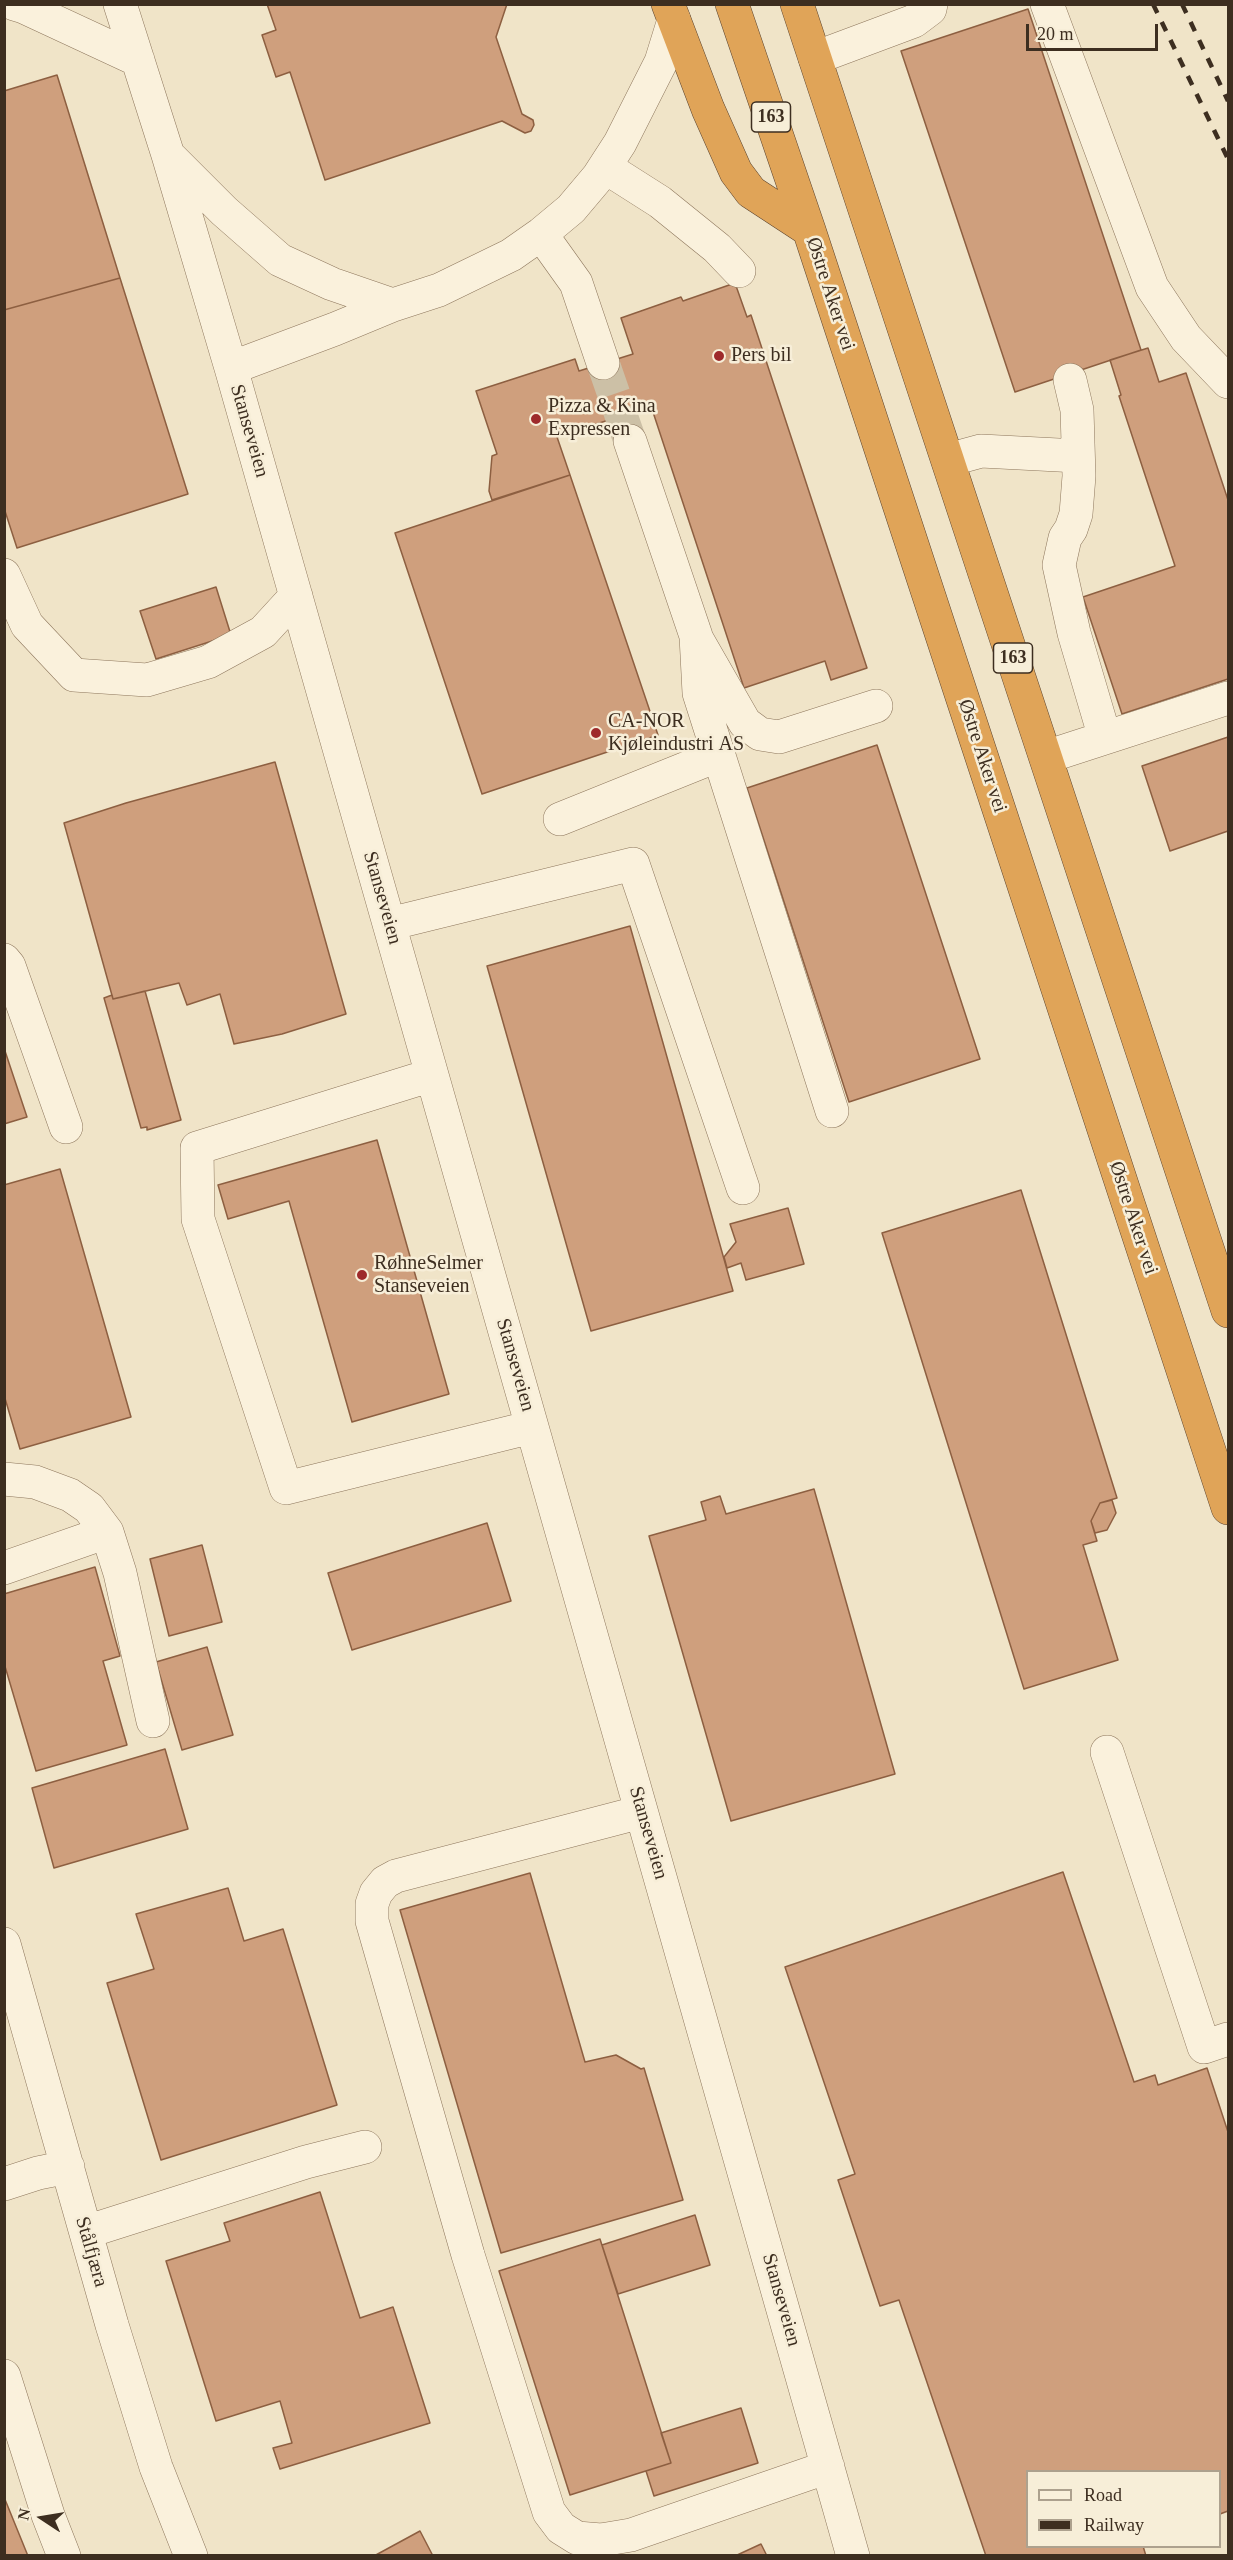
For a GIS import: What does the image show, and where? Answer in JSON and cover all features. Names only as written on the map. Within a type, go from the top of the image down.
[{"type":"highway","name":"Østre Aker vei","points":[[732,4],[809,230],[1228,1508]]},
{"type":"highway","name":"163","points":[[797,4],[1228,1311]]},
{"type":"highway","points":[[671,12],[723,146],[736,172],[752,192],[809,230]]},
{"type":"street","points":[[14,4],[138,60]]},
{"type":"street","name":"Stanseveien","points":[[120,4],[168,155],[231,368],[853,2556]]},
{"type":"street","points":[[815,58],[914,21],[930,9],[931,4]]},
{"type":"street","points":[[1047,4],[1152,287],[1186,338],[1228,382]]},
{"type":"street","points":[[231,368],[393,305],[439,290],[511,255],[541,234],[571,209],[621,143],[661,62],[671,12]]},
{"type":"street","points":[[168,155],[224,211],[280,260],[332,284],[393,305]]},
{"type":"street","points":[[605,167],[660,202],[717,248],[739,271]]},
{"type":"street","points":[[541,234],[576,283],[603,363]]},
{"type":"street","points":[[1070,380],[1077,410],[1080,476],[1076,514],[1065,538],[1059,565],[1074,633],[1105,738]]},
{"type":"street","points":[[630,441],[696,636],[745,723],[760,734],[779,736],[876,706]]},
{"type":"street","points":[[948,460],[981,451],[1078,456]]},
{"type":"street","points":[[4,575],[27,625],[74,675],[147,680],[208,662],[263,632],[296,596]]},
{"type":"street","points":[[696,636],[699,693],[832,1111]]},
{"type":"street","points":[[1046,757],[1228,698]]},
{"type":"street","points":[[560,819],[719,755]]},
{"type":"street","points":[[389,924],[633,864],[743,1188]]},
{"type":"street","points":[[4,960],[9,966],[66,1127]]},
{"type":"street","points":[[432,1075],[196,1148],[198,1218],[286,1488],[532,1427]]},
{"type":"street","points":[[4,1479],[35,1482],[70,1494],[89,1508],[107,1532],[120,1573],[153,1721]]},
{"type":"street","points":[[4,1568],[107,1532]]},
{"type":"street","points":[[1107,1752],[1204,2047],[1228,2039]]},
{"type":"street","points":[[641,1812],[396,1876],[380,1887],[372,1904],[372,1921],[468,2255],[549,2512],[561,2528],[602,2548],[631,2535],[828,2467]]},
{"type":"street","name":"Stålfjæra","points":[[4,1944],[10,1987],[68,2167],[112,2325],[156,2467],[191,2556]]},
{"type":"street","points":[[86,2232],[306,2162],[365,2147]]},
{"type":"street","points":[[4,2184],[38,2173],[68,2167]]},
{"type":"street","points":[[4,2376],[64,2556]]},
{"type":"building","points":[[267,4],[507,4],[496,37],[522,114],[533,120],[534,125],[531,131],[525,133],[502,121],[325,180],[290,72],[276,77],[262,35],[276,30]]},
{"type":"building","points":[[1028,9],[1141,350],[1015,392],[901,51]]},
{"type":"building","points":[[57,75],[120,278],[4,310],[4,91]]},
{"type":"building","points":[[120,278],[188,494],[17,548],[4,508],[4,310]]},
{"type":"building","points":[[735,283],[747,317],[751,315],[867,668],[831,680],[825,661],[744,688],[651,406],[557,437],[570,475],[492,500],[489,491],[492,456],[497,454],[476,391],[575,359],[579,371],[633,354],[621,318],[681,297],[683,301]]},
{"type":"building","points":[[1148,348],[1159,382],[1186,373],[1228,500],[1228,679],[1122,714],[1083,597],[1175,566],[1119,396],[1121,395],[1110,360]]},
{"type":"building","points":[[570,475],[658,735],[482,794],[395,533]]},
{"type":"building","points":[[216,587],[231,635],[156,659],[140,611]]},
{"type":"building","points":[[1228,737],[1228,831],[1170,851],[1142,766]]},
{"type":"building","points":[[877,745],[980,1059],[849,1102],[747,788]]},
{"type":"building","points":[[275,762],[346,1014],[282,1034],[234,1044],[220,994],[187,1005],[179,983],[113,999],[64,823],[126,803]]},
{"type":"building","points":[[630,926],[733,1291],[591,1331],[487,966]]},
{"type":"building","points":[[145,991],[181,1120],[147,1130],[147,1127],[141,1128],[104,998],[112,995],[113,999]]},
{"type":"building","points":[[4,1048],[27,1117],[4,1124]]},
{"type":"building","points":[[377,1140],[449,1394],[352,1422],[289,1201],[228,1219],[218,1185]]},
{"type":"building","points":[[60,1169],[131,1417],[20,1449],[4,1395],[4,1185]]},
{"type":"building","points":[[1021,1190],[1117,1498],[1100,1503],[1091,1521],[1097,1541],[1083,1545],[1118,1660],[1024,1689],[882,1233]]},
{"type":"building","points":[[788,1208],[804,1264],[746,1280],[741,1263],[727,1268],[724,1257],[736,1242],[730,1224]]},
{"type":"building","points":[[814,1489],[895,1774],[731,1821],[649,1536],[706,1520],[701,1502],[720,1496],[726,1514]]},
{"type":"building","points":[[1112,1500],[1116,1513],[1107,1530],[1095,1533],[1091,1521],[1100,1503]]},
{"type":"building","points":[[487,1523],[511,1601],[352,1650],[328,1573]]},
{"type":"building","points":[[202,1545],[222,1622],[169,1636],[150,1559]]},
{"type":"building","points":[[95,1567],[120,1656],[103,1661],[127,1745],[36,1771],[4,1663],[4,1594]]},
{"type":"building","points":[[207,1647],[233,1735],[182,1750],[156,1662]]},
{"type":"building","points":[[165,1749],[188,1829],[54,1868],[32,1788]]},
{"type":"building","points":[[1063,1872],[1134,2082],[1155,2075],[1158,2085],[1207,2068],[1228,2132],[1228,2511],[1221,2514],[1221,2470],[1026,2470],[1026,2548],[1144,2548],[1146,2556],[986,2556],[899,2300],[880,2306],[838,2180],[855,2174],[785,1967]]},
{"type":"building","points":[[530,1873],[585,2062],[616,2055],[641,2069],[644,2068],[683,2200],[501,2253],[400,1910]]},
{"type":"building","points":[[228,1888],[244,1941],[283,1929],[337,2105],[161,2160],[107,1983],[154,1969],[136,1914]]},
{"type":"building","points":[[320,2192],[360,2318],[393,2307],[430,2423],[280,2469],[273,2448],[292,2443],[280,2401],[216,2421],[166,2261],[230,2241],[224,2223]]},
{"type":"building","points":[[695,2215],[710,2265],[618,2294],[602,2245]]},
{"type":"building","points":[[600,2239],[671,2463],[570,2495],[499,2271]]},
{"type":"building","points":[[741,2408],[758,2463],[654,2496],[646,2471],[671,2463],[661,2433]]},
{"type":"building","points":[[4,2497],[28,2556],[4,2556]]},
{"type":"building","points":[[420,2531],[433,2556],[374,2556]]},
{"type":"building","points":[[761,2544],[767,2556],[735,2556]]},
{"type":"tunnel","points":[[603,363],[630,441]]},
{"type":"railway","points":[[1153,4],[1228,159]]},
{"type":"railway","points":[[1182,4],[1228,101]]},
{"type":"place","name":"Pers bil","points":[[719,356]]},
{"type":"place","name":"Pizza & Kina Expressen","points":[[536,419]]},
{"type":"place","name":"CA-NOR Kjøleindustri AS","points":[[596,733]]},
{"type":"place","name":"RøhneSelmer Stanseveien","points":[[362,1275]]}]
